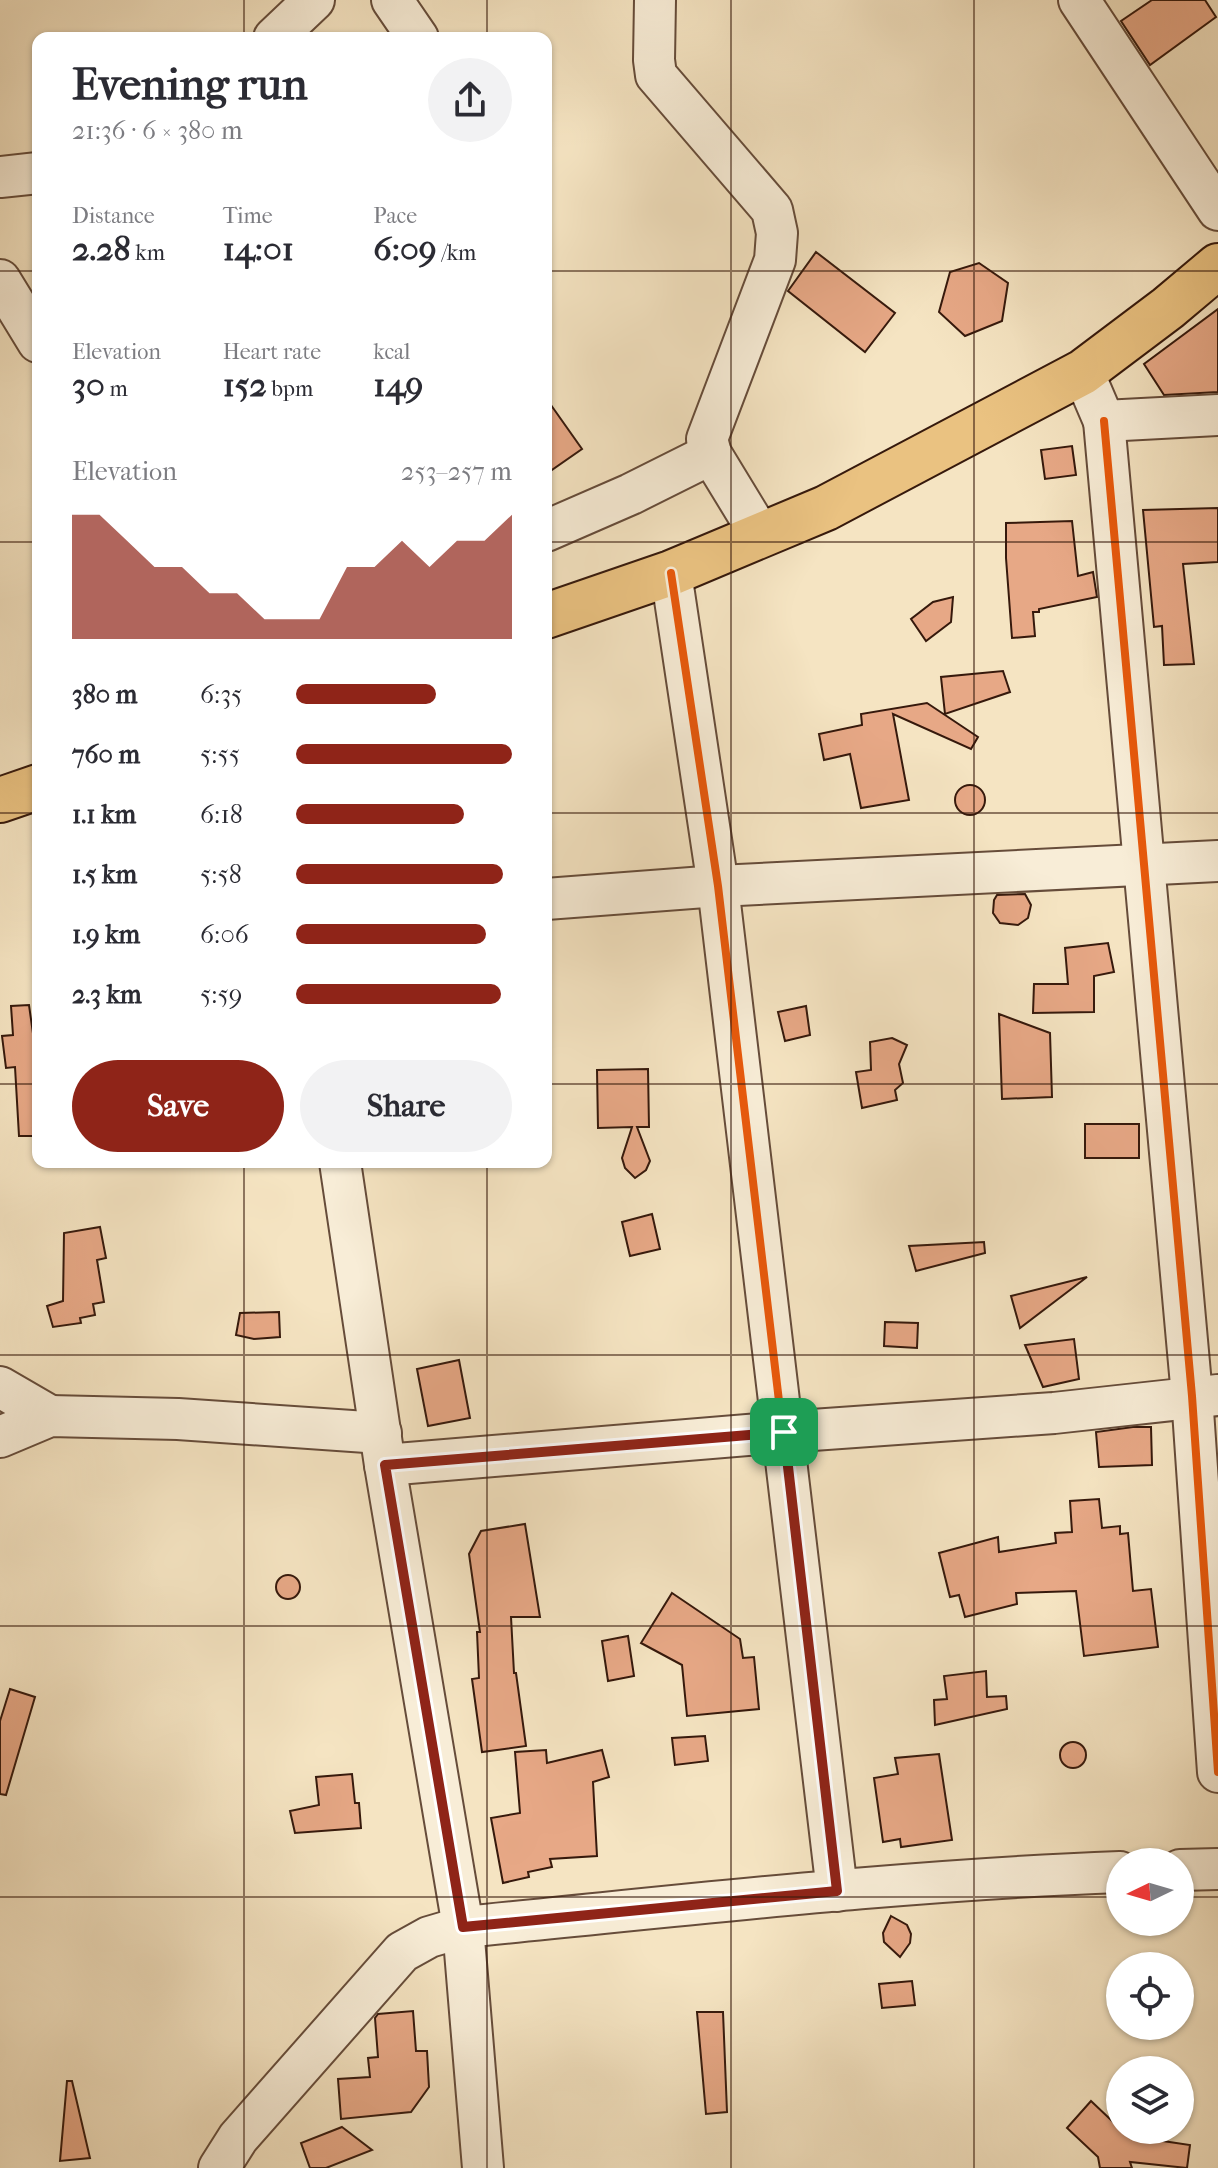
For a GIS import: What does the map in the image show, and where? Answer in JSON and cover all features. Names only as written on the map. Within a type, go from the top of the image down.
[{"type":"main road","points":[[552,614],[671,573],[826,508],[1083,372],[1218,266]]},
{"type":"main road","points":[[0,800],[32,789]]},
{"type":"street","points":[[280,32],[314,0]]},
{"type":"street","points":[[392,0],[414,32]]},
{"type":"street","points":[[655,0],[656,75],[772,210],[777,233],[775,260],[707,439],[711,454],[761,536]]},
{"type":"street","points":[[1079,0],[1218,210]]},
{"type":"street","points":[[0,177],[32,174]]},
{"type":"street","points":[[0,280],[32,332]]},
{"type":"street","points":[[1083,372],[1104,421],[1143,863],[1205,1395],[1218,1772]]},
{"type":"street","points":[[1104,421],[1218,415]]},
{"type":"street","points":[[552,528],[711,454]]},
{"type":"street","points":[[671,573],[718,886],[837,1891]]},
{"type":"street","points":[[552,899],[718,886],[1218,861]]},
{"type":"street","points":[[341,1168],[383,1449],[463,1927],[483,2168]]},
{"type":"street","points":[[0,1387],[50,1416]]},
{"type":"street","points":[[0,1437],[50,1416],[178,1419],[383,1449],[784,1432],[1054,1413],[1205,1395]]},
{"type":"street","points":[[1194,1870],[1218,1869]]},
{"type":"street","points":[[219,2168],[238,2138],[402,1952],[429,1937],[463,1927],[837,1891],[1106,1873]]},
{"type":"building","points":[[1152,0],[1205,0],[1216,17],[1150,65],[1121,21]]},
{"type":"building","points":[[816,252],[895,313],[865,352],[788,291]]},
{"type":"building","points":[[979,263],[1008,283],[1002,321],[965,336],[939,312],[950,272]]},
{"type":"building","points":[[1218,309],[1218,392],[1164,395],[1144,364]]},
{"type":"building","points":[[552,406],[582,449],[552,470]]},
{"type":"building","points":[[1072,446],[1076,475],[1045,479],[1041,450]]},
{"type":"building","points":[[1218,508],[1218,562],[1183,564],[1194,664],[1164,665],[1162,626],[1154,627],[1143,510]]},
{"type":"building","points":[[1072,521],[1078,576],[1093,572],[1097,597],[1039,609],[1039,612],[1033,612],[1035,636],[1012,638],[1006,523]]},
{"type":"building","points":[[953,597],[951,622],[926,641],[911,619],[933,602]]},
{"type":"building","points":[[1003,671],[1010,692],[945,714],[941,677]]},
{"type":"building","points":[[927,703],[978,737],[971,749],[893,714],[909,800],[861,808],[850,754],[824,760],[819,734],[862,725],[861,714]]},
{"type":"building","points":[[970,785],[976,786],[984,794],[984,806],[976,814],[970,815],[964,814],[956,806],[955,800],[956,794],[964,786]]},
{"type":"building","points":[[1025,894],[1031,905],[1028,918],[1018,925],[1000,923],[993,913],[997,895]]},
{"type":"building","points":[[1108,943],[1114,972],[1094,976],[1094,1012],[1033,1013],[1034,984],[1068,984],[1065,948]]},
{"type":"building","points":[[29,1005],[32,1026],[32,1136],[19,1136],[15,1067],[6,1068],[2,1036],[13,1035],[11,1006]]},
{"type":"building","points":[[806,1006],[810,1035],[785,1041],[778,1012]]},
{"type":"building","points":[[999,1014],[1050,1033],[1052,1097],[1002,1099]]},
{"type":"building","points":[[892,1038],[907,1045],[899,1064],[903,1083],[895,1090],[897,1100],[862,1108],[856,1072],[871,1070],[870,1042]]},
{"type":"building","points":[[648,1069],[649,1127],[637,1127],[650,1161],[646,1170],[635,1178],[625,1168],[622,1158],[632,1127],[598,1128],[597,1070]]},
{"type":"building","points":[[1085,1124],[1139,1124],[1139,1158],[1085,1158]]},
{"type":"building","points":[[652,1214],[660,1249],[630,1256],[622,1222]]},
{"type":"building","points":[[100,1227],[106,1258],[97,1260],[104,1302],[93,1304],[95,1315],[80,1318],[81,1323],[53,1327],[47,1306],[63,1301],[64,1233]]},
{"type":"building","points":[[984,1242],[985,1253],[916,1271],[909,1246]]},
{"type":"building","points":[[1087,1277],[1020,1328],[1011,1296]]},
{"type":"building","points":[[279,1312],[280,1337],[254,1339],[236,1335],[240,1313]]},
{"type":"building","points":[[885,1322],[918,1323],[917,1348],[884,1346]]},
{"type":"building","points":[[1074,1339],[1079,1379],[1043,1387],[1025,1345]]},
{"type":"building","points":[[459,1360],[470,1418],[428,1426],[417,1369]]},
{"type":"building","points":[[1151,1427],[1152,1465],[1099,1467],[1096,1432]]},
{"type":"building","points":[[1099,1499],[1102,1528],[1120,1526],[1120,1534],[1128,1533],[1133,1591],[1151,1589],[1158,1647],[1084,1656],[1076,1591],[1016,1593],[1017,1604],[965,1617],[959,1595],[950,1597],[939,1553],[998,1537],[999,1552],[1056,1543],[1055,1533],[1072,1532],[1070,1501]]},
{"type":"building","points":[[525,1524],[540,1617],[511,1617],[514,1673],[526,1746],[482,1752],[472,1679],[479,1678],[477,1632],[480,1632],[469,1554],[481,1531]]},
{"type":"building","points":[[288,1575],[297,1578],[300,1587],[297,1596],[288,1599],[279,1596],[276,1587],[279,1578]]},
{"type":"building","points":[[672,1593],[740,1639],[743,1658],[754,1657],[759,1709],[687,1716],[682,1665],[641,1643]]},
{"type":"building","points":[[628,1636],[634,1676],[608,1681],[602,1641]]},
{"type":"building","points":[[986,1671],[987,1697],[1006,1696],[1007,1709],[935,1725],[934,1700],[947,1699],[944,1676]]},
{"type":"building","points":[[10,1689],[35,1697],[6,1795],[0,1794],[0,1721]]},
{"type":"building","points":[[705,1736],[708,1761],[675,1765],[672,1738]]},
{"type":"building","points":[[1073,1742],[1082,1746],[1086,1755],[1082,1764],[1073,1768],[1064,1764],[1060,1755],[1064,1746]]},
{"type":"building","points":[[546,1750],[547,1763],[602,1750],[609,1777],[593,1782],[597,1856],[550,1859],[552,1867],[528,1872],[529,1877],[503,1883],[491,1818],[520,1813],[515,1752]]},
{"type":"building","points":[[939,1754],[952,1840],[901,1847],[900,1839],[883,1842],[874,1778],[898,1774],[895,1758]]},
{"type":"building","points":[[352,1774],[361,1828],[295,1833],[290,1811],[319,1805],[316,1777]]},
{"type":"building","points":[[891,1916],[907,1925],[911,1934],[910,1943],[900,1957],[884,1942],[883,1933]]},
{"type":"building","points":[[912,1981],[915,2005],[882,2008],[879,1984]]},
{"type":"building","points":[[413,2011],[416,2051],[427,2051],[429,2087],[411,2112],[341,2119],[338,2079],[370,2077],[368,2058],[378,2057],[375,2018],[378,2014]]},
{"type":"building","points":[[697,2012],[723,2012],[727,2112],[706,2114]]},
{"type":"building","points":[[67,2081],[72,2081],[90,2158],[60,2161]]},
{"type":"building","points":[[1091,2101],[1106,2115],[1106,2144],[1190,2145],[1187,2168],[1130,2162],[1132,2168],[1100,2168],[1098,2157],[1067,2128]]},
{"type":"building","points":[[342,2127],[372,2150],[326,2168],[310,2168],[301,2143]]},
{"type":"cycle path","points":[[1104,421],[1192,1396],[1218,1772]]},
{"type":"cycle path","points":[[671,573],[718,886],[837,1891]]},
{"type":"route","points":[[784,1432],[837,1891],[463,1927],[385,1465],[784,1432]]}]
